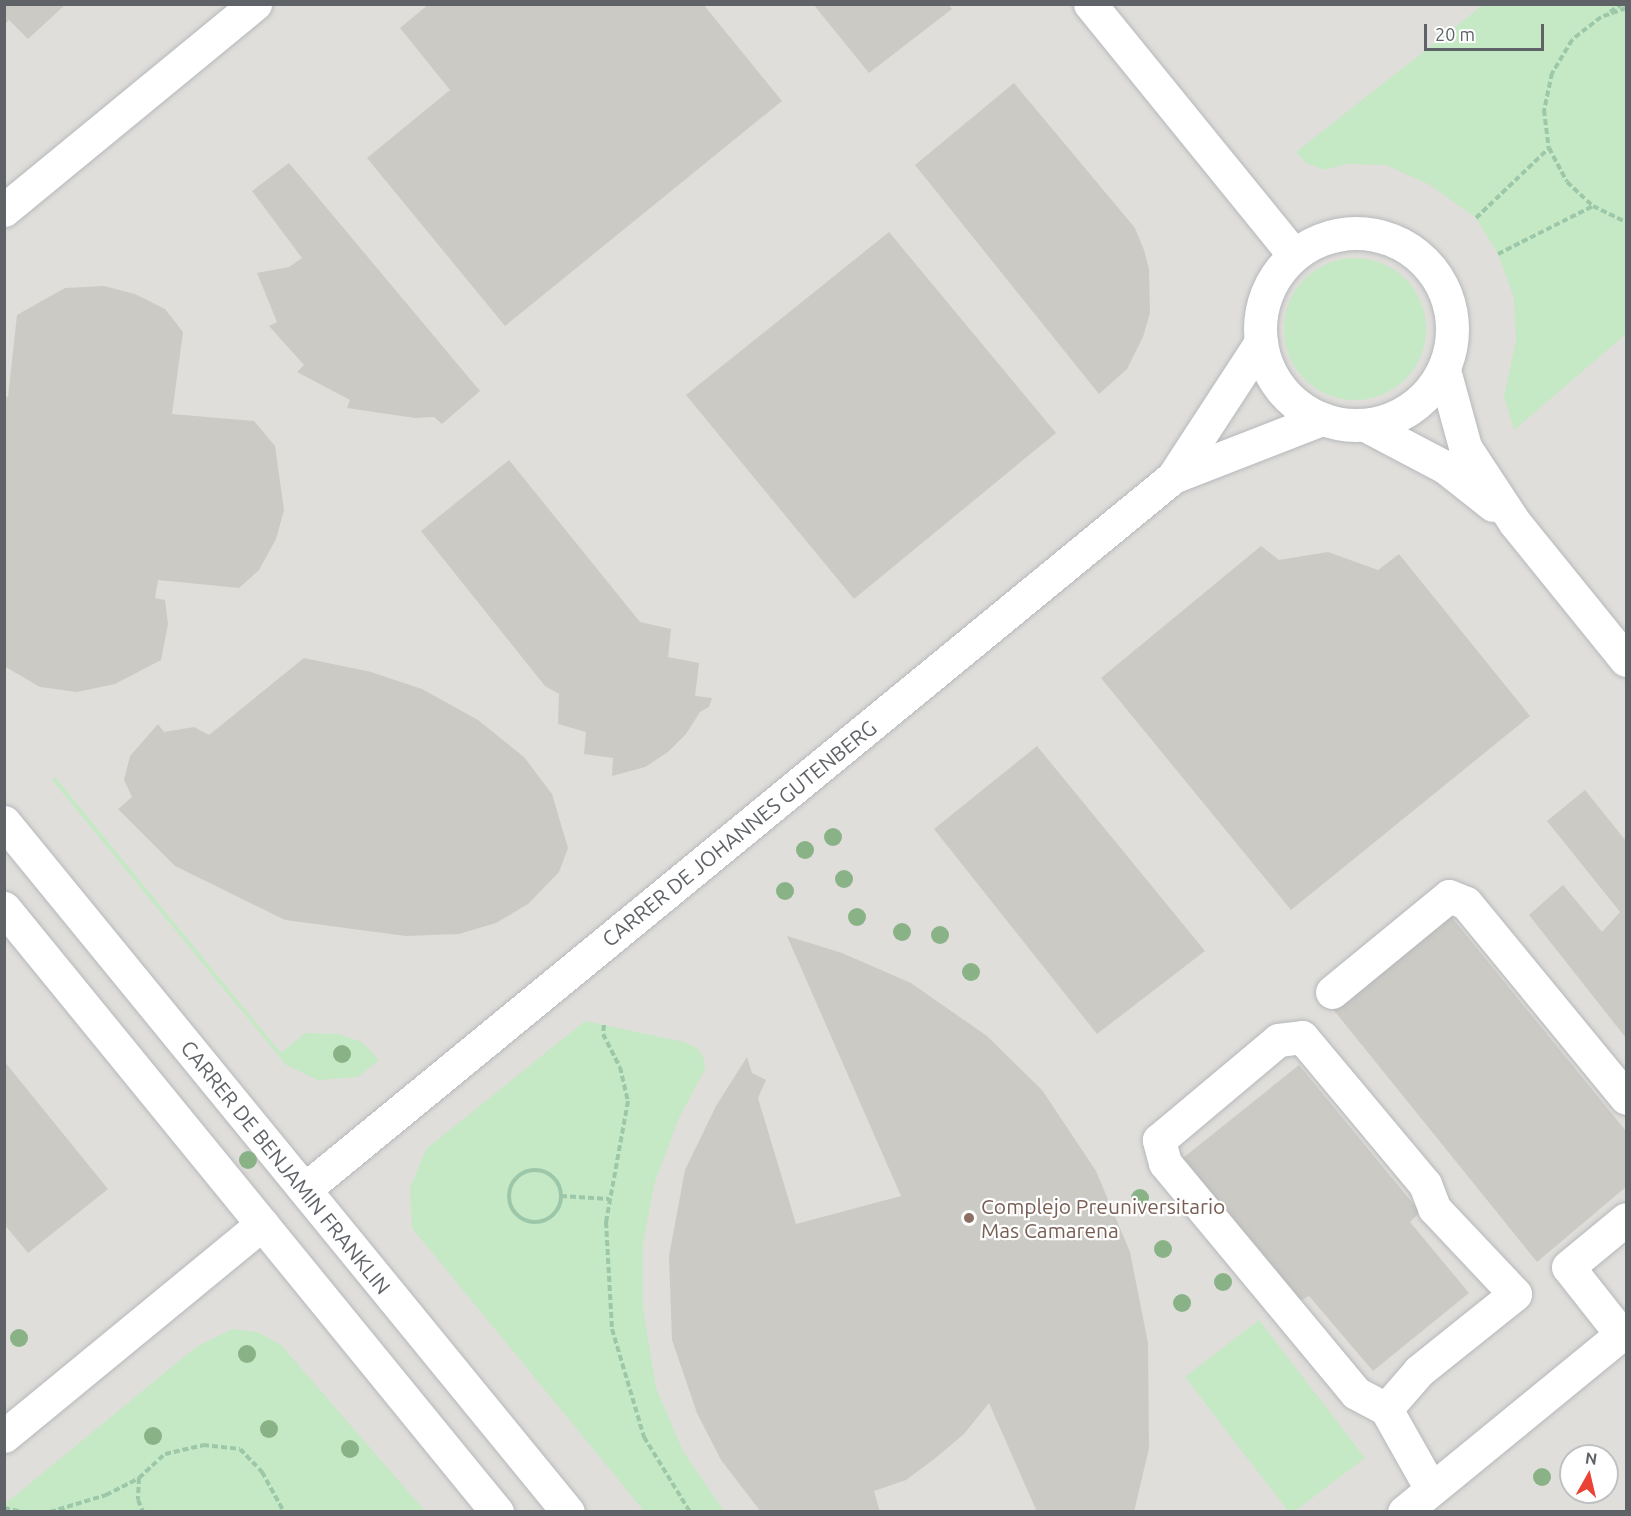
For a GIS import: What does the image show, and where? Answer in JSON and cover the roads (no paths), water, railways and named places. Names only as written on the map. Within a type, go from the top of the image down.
[{"type":"street","points":[[4,210],[255,4]]},
{"type":"street","points":[[1090,4],[1294,255]]},
{"type":"street","points":[[1354,233],[1386,238],[1415,253],[1437,276],[1450,306],[1452,338],[1444,370],[1431,391],[1412,408],[1389,419],[1365,424],[1322,419],[1300,407],[1281,389],[1268,367],[1261,342],[1266,299],[1274,279],[1294,255],[1323,239],[1354,233]]},
{"type":"street","name":"CARRER DE JOHANNES GUTENBERG","points":[[305,1189],[1173,477],[1261,342]]},
{"type":"street","points":[[1444,370],[1466,447],[1515,523],[1626,660]]},
{"type":"street","name":"CARRER DE JOHANNES GUTENBERG","points":[[1173,477],[1322,419]]},
{"type":"street","points":[[1365,424],[1445,467],[1515,523]]},
{"type":"street","name":"CARRER DE BENJAMIN FRANKLIN","points":[[4,822],[568,1512]]},
{"type":"street","points":[[1332,992],[1449,896],[1466,903],[1626,1098]]},
{"type":"street","points":[[4,908],[497,1512]]},
{"type":"street","points":[[1386,1408],[1419,1371],[1515,1294],[1434,1208],[1425,1184],[1302,1037],[1278,1040],[1160,1140],[1165,1163],[1356,1394],[1386,1408],[1431,1489]]},
{"type":"street","points":[[1404,1512],[1624,1332],[1568,1267],[1626,1219]]},
{"type":"street","points":[[4,1436],[262,1224]]},
{"type":"place","name":"Complejo Preuniversitario Mas Camarena","points":[[969,1218]]}]
